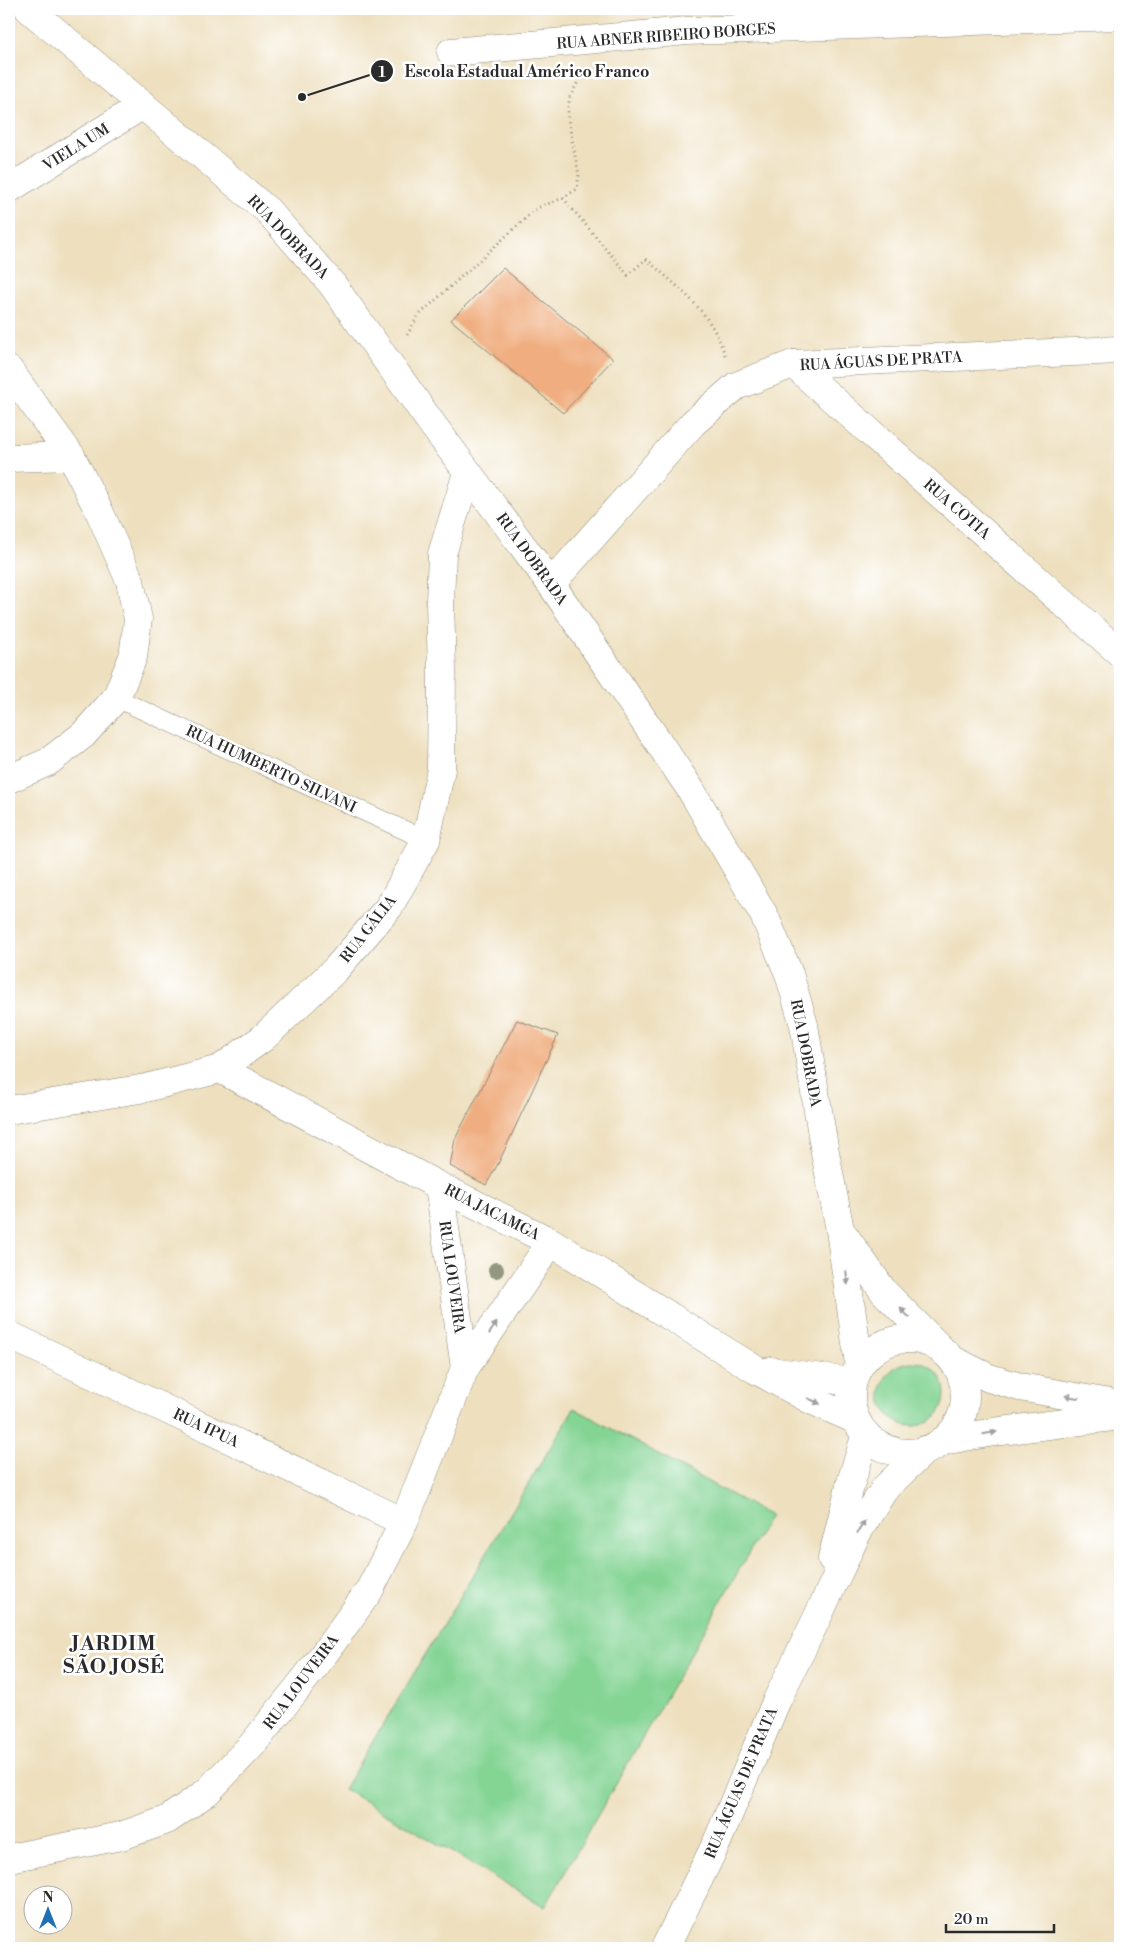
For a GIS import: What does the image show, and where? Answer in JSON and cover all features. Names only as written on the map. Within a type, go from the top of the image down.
[{"type":"street","name":"RUA DOBRADA","points":[[29,9],[268,211],[332,284],[467,472],[551,584],[691,790],[764,915],[789,974],[804,1025],[840,1230],[855,1373]]},
{"type":"street","name":"RUA ABNER RIBEIRO BORGES","points":[[451,52],[602,39],[692,20],[1120,16]]},
{"type":"street","name":"VIELA UM","points":[[9,188],[142,105]]},
{"type":"street","name":"RUA ÁGUAS DE PRATA","points":[[551,584],[693,423],[736,386],[793,364],[1120,350]]},
{"type":"street","name":"RUA COTIA","points":[[793,364],[1120,654]]},
{"type":"street","points":[[9,370],[71,456],[130,581],[138,619],[133,657],[116,698],[83,735],[48,762],[9,779]]},
{"type":"street","points":[[9,458],[71,456]]},
{"type":"street","name":"RUA GÁLIA","points":[[9,1110],[146,1088],[220,1069],[263,1038],[336,970],[389,906],[426,840],[441,769],[442,671],[440,602],[442,554],[467,472]]},
{"type":"street","name":"RUA JACAMGA","points":[[220,1069],[439,1186],[551,1242],[756,1370],[861,1427]]},
{"type":"street","name":"RUA LOUVEIRA","points":[[439,1186],[466,1368]]},
{"type":"street","name":"RUA DOBRADA","points":[[840,1230],[884,1292],[946,1354]]},
{"type":"street","name":"RUA LOUVEIRA","points":[[9,1858],[121,1836],[167,1820],[207,1792],[252,1746],[316,1665],[369,1590],[404,1522],[466,1368],[551,1242]]},
{"type":"street","name":"RUA IPUA","points":[[9,1335],[404,1522]]},
{"type":"street","points":[[1120,1405],[1020,1388],[989,1378],[922,1340],[903,1340],[880,1348],[855,1373],[851,1402],[861,1427],[878,1444],[893,1451],[909,1453],[934,1445],[994,1432],[1120,1416]]},
{"type":"street","points":[[934,1445],[956,1427],[963,1411],[965,1393],[961,1375],[946,1354]]},
{"type":"street","name":"RUA JACAMGA","points":[[756,1370],[855,1373]]},
{"type":"street","name":"RUA ÁGUAS DE PRATA","points":[[817,1618],[851,1482],[861,1427]]},
{"type":"street","name":"RUA ÁGUAS DE PRATA","points":[[665,1948],[717,1842],[776,1702],[857,1533],[885,1488],[934,1445]]},
{"type":"lane","name":"RUA HUMBERTO SILVANI","points":[[116,698],[426,840]]},
{"type":"path","points":[[390,366],[418,316],[537,208],[564,198],[577,189],[579,175],[568,119],[570,97],[602,39]]},
{"type":"path","points":[[564,198],[628,275],[646,259],[692,299],[718,334],[736,386]]},
{"type":"green space","points":[[913,1362],[925,1364],[936,1371],[943,1382],[945,1394],[943,1406],[936,1417],[925,1424],[913,1426],[901,1424],[890,1417],[883,1406],[881,1394],[883,1382],[890,1371],[901,1364]]},
{"type":"green space","points":[[574,1408],[770,1516],[545,1907],[344,1789]]},
{"type":"building","points":[[503,268],[613,359],[563,413],[451,320]]},
{"type":"building","points":[[517,1020],[558,1035],[499,1162],[486,1185],[450,1166],[455,1139]]},
{"type":"place","name":"Escola Estadual Américo Franco","points":[[302,97]]},
{"type":"district","name":"JARDIM SÃO JOSÉ","points":[[114,1654]]}]
